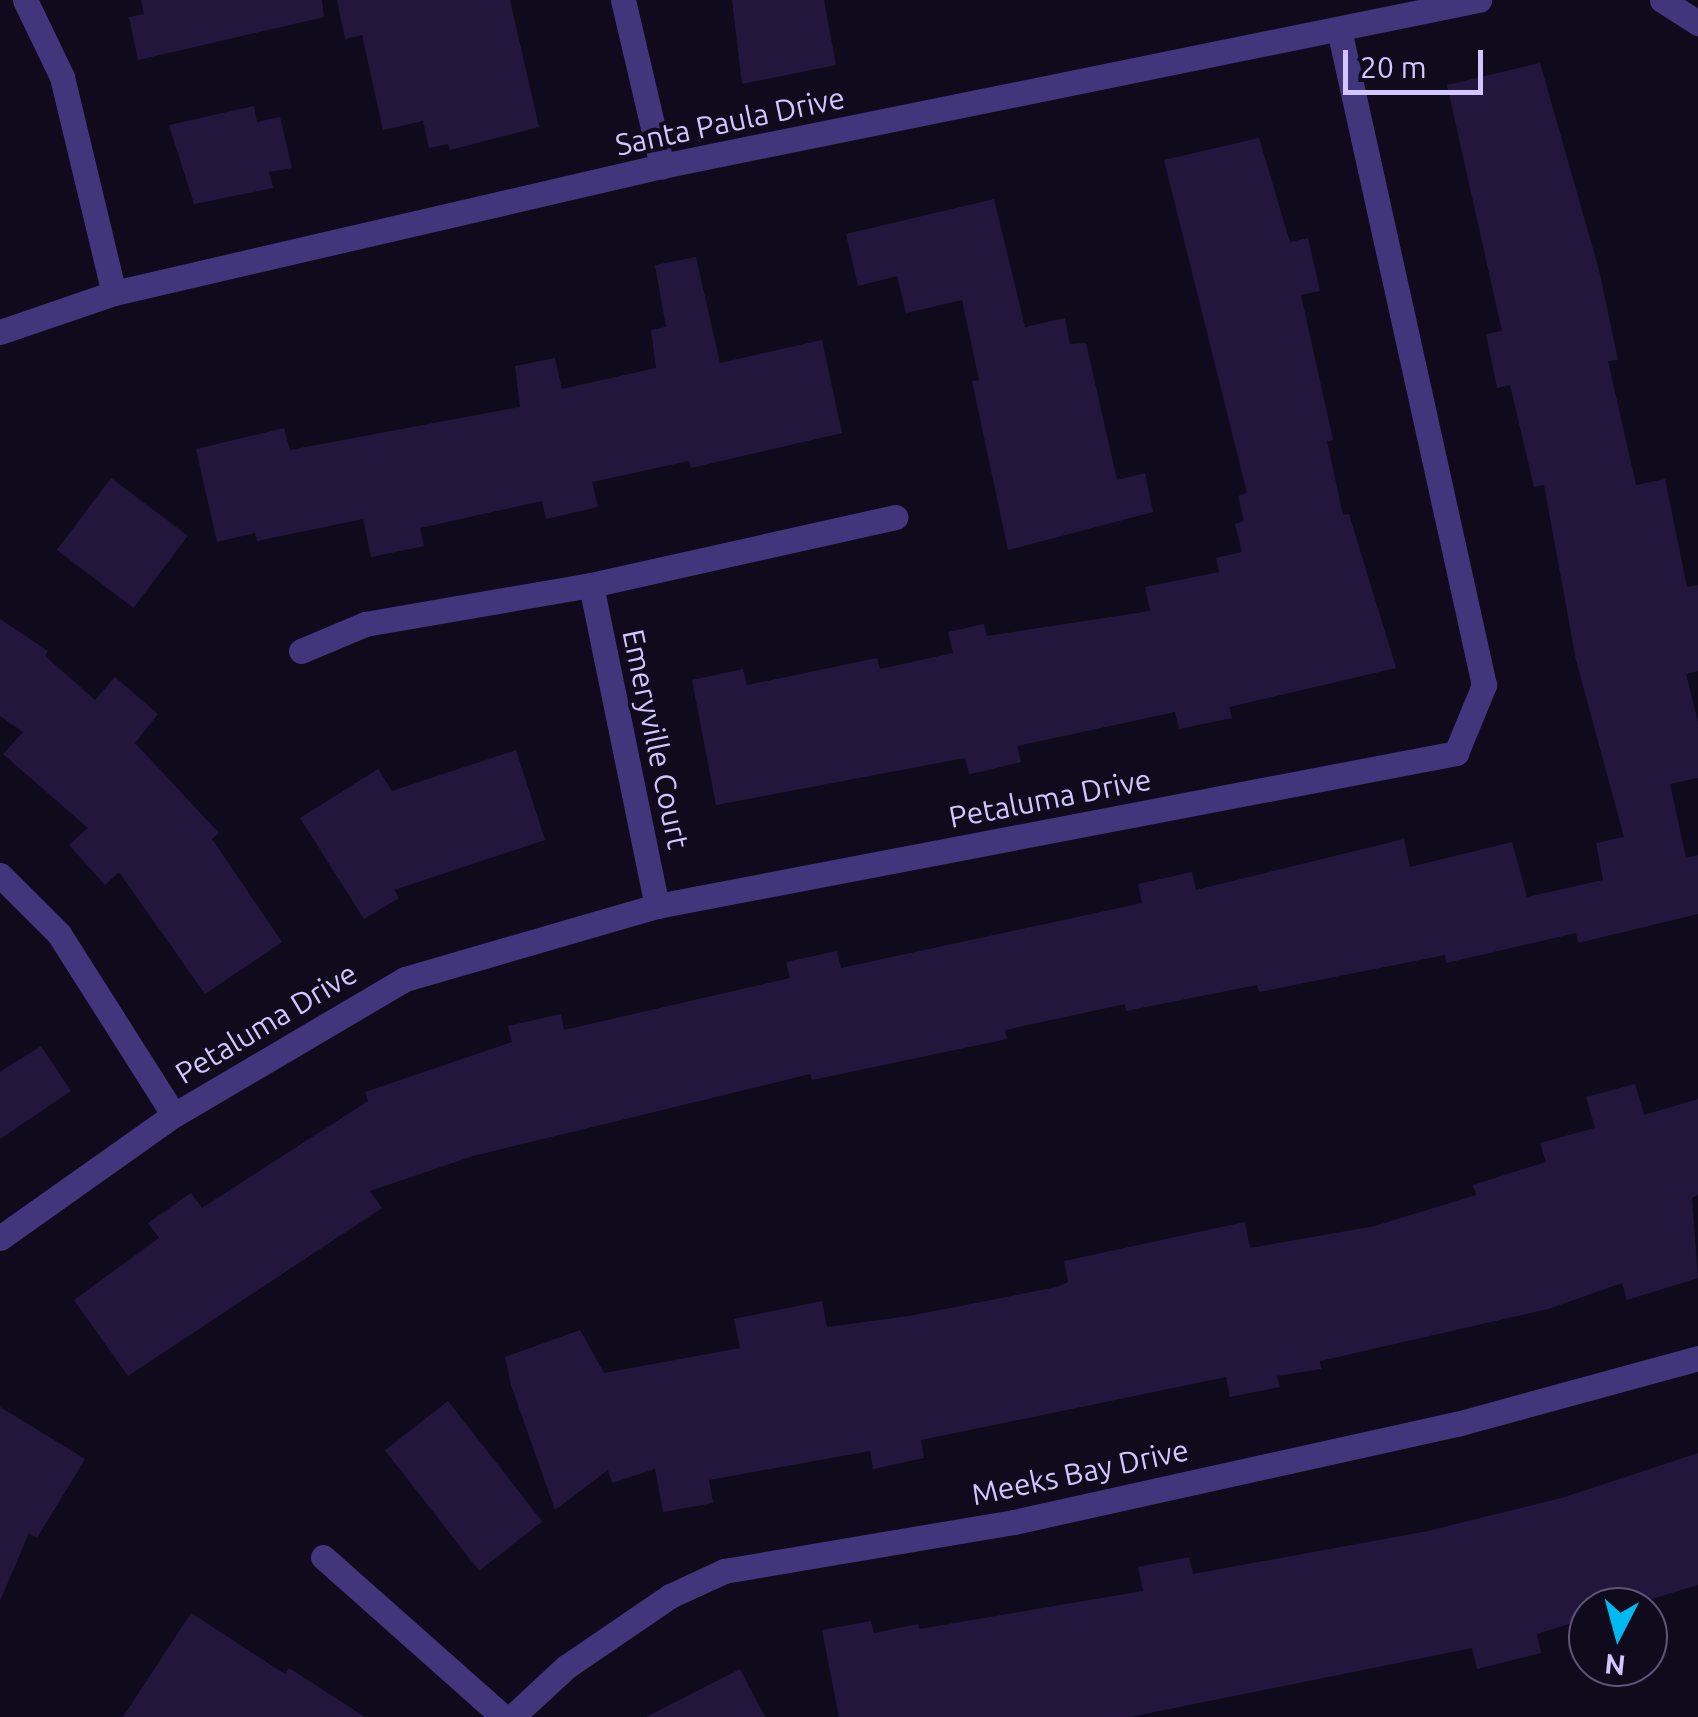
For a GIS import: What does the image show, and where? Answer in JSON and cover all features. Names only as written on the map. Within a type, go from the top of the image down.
[{"type":"street","points":[[25,0],[62,77],[114,294]]},
{"type":"street","points":[[623,0],[662,166]]},
{"type":"street","name":"Santa Paula Drive","points":[[0,332],[114,294],[662,166],[1340,34],[1480,0]]},
{"type":"street","points":[[1662,0],[1698,23]]},
{"type":"street","name":"Petaluma Drive","points":[[0,1238],[174,1116],[405,979],[657,906],[1456,753],[1484,685],[1340,34]]},
{"type":"street","points":[[302,651],[366,624],[591,584],[896,517]]},
{"type":"street","name":"Emeryville Court","points":[[591,584],[657,906]]},
{"type":"street","points":[[0,875],[59,934],[174,1116]]},
{"type":"street","name":"Meeks Bay Drive","points":[[512,1717],[566,1667],[670,1596],[724,1570],[1050,1514],[1456,1424],[1698,1358]]},
{"type":"street","points":[[323,1557],[503,1717]]},
{"type":"building","points":[[141,0],[322,0],[324,17],[138,60],[129,17],[144,14]]},
{"type":"building","points":[[337,0],[510,0],[539,127],[450,150],[448,144],[429,148],[423,121],[383,130],[362,35],[345,39]]},
{"type":"building","points":[[732,0],[824,0],[836,65],[742,84]]},
{"type":"building","points":[[1540,63],[1599,270],[1618,360],[1608,361],[1636,485],[1665,479],[1687,587],[1698,585],[1698,671],[1686,674],[1698,722],[1698,778],[1670,784],[1686,858],[1698,855],[1698,914],[1578,943],[1576,933],[1446,963],[1445,955],[1259,992],[1257,985],[1126,1011],[1125,1004],[1005,1030],[1007,1039],[812,1080],[810,1074],[473,1156],[370,1191],[382,1208],[128,1376],[74,1300],[159,1238],[148,1223],[191,1193],[202,1208],[368,1101],[365,1092],[512,1042],[508,1026],[561,1014],[564,1030],[790,978],[786,962],[837,951],[841,968],[1142,903],[1138,884],[1192,872],[1196,890],[1404,839],[1410,867],[1512,842],[1527,897],[1603,880],[1596,843],[1624,837],[1576,660],[1544,485],[1534,487],[1510,385],[1497,388],[1486,334],[1502,331],[1447,85]]},
{"type":"building","points":[[254,106],[257,122],[280,117],[292,168],[269,172],[273,188],[194,204],[169,125]]},
{"type":"building","points":[[1259,138],[1290,242],[1308,238],[1320,291],[1301,295],[1333,440],[1327,441],[1343,515],[1349,514],[1396,668],[1229,707],[1232,718],[1179,729],[1175,712],[1017,746],[1021,762],[980,772],[969,774],[965,758],[716,805],[692,680],[743,669],[747,685],[877,658],[880,669],[953,653],[948,632],[984,624],[987,636],[1150,611],[1145,587],[1219,572],[1216,558],[1242,552],[1235,524],[1244,521],[1238,496],[1247,493],[1164,160]]},
{"type":"building","points":[[994,199],[1025,327],[1065,318],[1070,344],[1086,343],[1117,480],[1145,473],[1153,512],[1008,550],[972,381],[979,380],[962,300],[906,313],[897,276],[858,286],[846,234]]},
{"type":"building","points":[[696,257],[720,363],[822,340],[842,433],[691,468],[689,461],[592,482],[598,507],[546,519],[542,501],[420,528],[424,546],[371,557],[363,519],[257,541],[255,533],[217,542],[196,449],[284,428],[290,450],[520,407],[515,366],[555,358],[562,389],[656,368],[651,330],[666,327],[655,265]]},
{"type":"building","points":[[111,478],[188,536],[134,608],[57,550]]},
{"type":"building","points":[[0,619],[48,651],[45,656],[95,700],[115,677],[158,714],[135,743],[219,833],[212,839],[282,942],[205,994],[119,872],[105,885],[69,845],[88,828],[3,754],[23,732],[0,716]]},
{"type":"building","points":[[516,750],[545,840],[394,890],[399,898],[364,919],[300,818],[378,769],[392,791]]},
{"type":"building","points":[[41,1046],[71,1091],[0,1139],[0,1072]]},
{"type":"building","points":[[1635,1084],[1644,1115],[1698,1099],[1698,1195],[1692,1198],[1698,1278],[1627,1300],[1622,1283],[1548,1309],[1320,1361],[1321,1369],[1277,1376],[1280,1387],[1230,1397],[1226,1377],[921,1440],[924,1458],[873,1469],[870,1451],[709,1480],[713,1503],[663,1512],[655,1469],[612,1483],[608,1470],[555,1510],[511,1385],[505,1357],[580,1330],[604,1373],[740,1348],[734,1319],[822,1301],[827,1327],[909,1316],[1057,1287],[1068,1282],[1064,1261],[1245,1222],[1250,1248],[1375,1226],[1476,1195],[1473,1185],[1546,1162],[1540,1143],[1595,1128],[1586,1097]]},
{"type":"building","points":[[448,1401],[542,1522],[479,1571],[385,1450]]},
{"type":"building","points":[[0,1407],[85,1459],[37,1538],[29,1533],[0,1601]]},
{"type":"building","points":[[1698,1453],[1698,1585],[1668,1594],[1668,1587],[1568,1587],[1568,1624],[1537,1634],[1541,1653],[1477,1669],[1472,1648],[1130,1717],[839,1717],[822,1630],[871,1621],[874,1633],[918,1624],[919,1629],[1143,1591],[1138,1567],[1189,1557],[1193,1574],[1428,1531],[1565,1497]]},
{"type":"building","points":[[191,1613],[285,1674],[289,1668],[365,1717],[123,1717]]},
{"type":"building","points":[[740,1669],[765,1717],[646,1717]]}]
